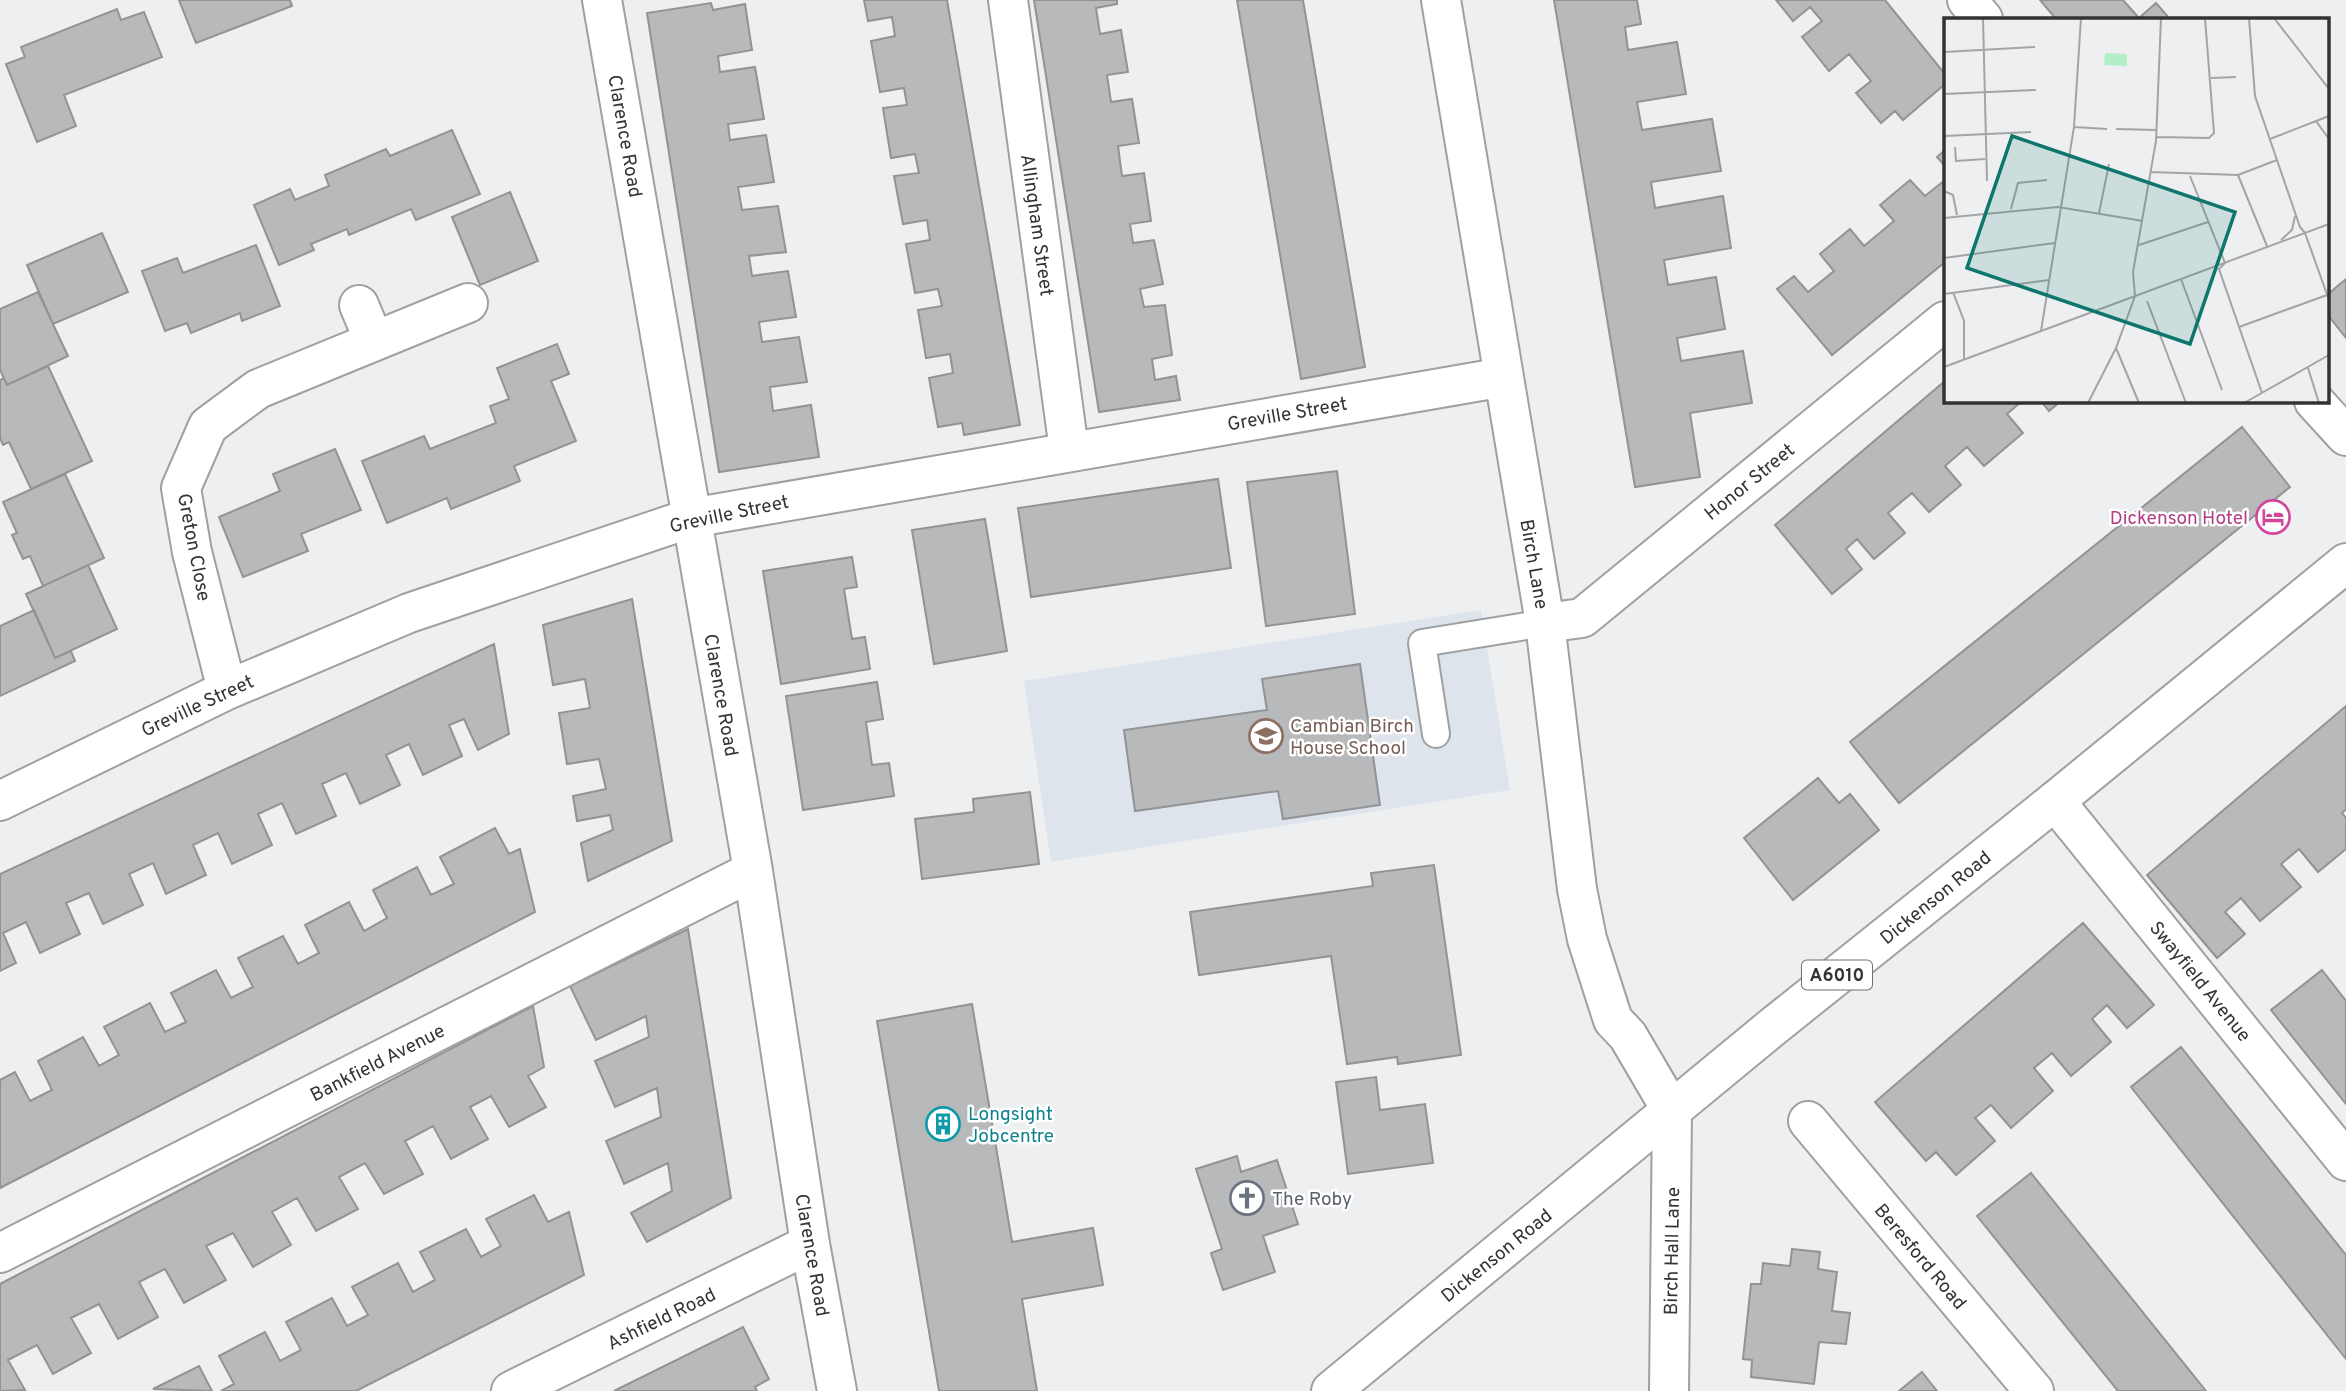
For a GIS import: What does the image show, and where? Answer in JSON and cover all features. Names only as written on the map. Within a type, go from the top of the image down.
[{"type":"main road","name":"Clarence Road","points":[[602,0],[753,871],[810,1244],[837,1391]]},
{"type":"main road","name":"Allingham Street","points":[[1008,0],[1069,450]]},
{"type":"main road","name":"Birch Lane","points":[[1441,0],[1545,623],[1577,889],[1587,939],[1613,1020],[1628,1036],[1672,1111]]},
{"type":"main road","points":[[1967,0],[1982,18]]},
{"type":"main road","name":"Greton Close","points":[[227,690],[192,552],[181,488],[208,426],[258,389],[468,303]]},
{"type":"main road","points":[[359,305],[374,341]]},
{"type":"main road","name":"Honor Street","points":[[1545,623],[1582,618],[1944,322]]},
{"type":"main road","name":"Greville Street","points":[[0,801],[227,690],[409,613],[691,518],[1069,450],[1504,377]]},
{"type":"main road","points":[[2315,402],[2346,436]]},
{"type":"main road","name":"Dickenson Road","points":[[1331,1391],[1780,1020],[2346,564]]},
{"type":"main road","name":"Swayfield Avenue","points":[[2055,801],[2346,1161]]},
{"type":"main road","name":"Bankfield Avenue","points":[[0,1253],[753,871]]},
{"type":"main road","name":"Birch Hall Lane","points":[[1669,1391],[1672,1111]]},
{"type":"main road","name":"Beresford Road","points":[[1808,1121],[2034,1391]]},
{"type":"main road","name":"Ashfield Road","points":[[511,1391],[810,1244]]},
{"type":"lane","points":[[1436,734],[1422,643],[1545,623]]},
{"type":"shaded area","name":"Cambian Birch House School","points":[[1481,610],[1510,790],[1051,862],[1024,681]]},
{"type":"building","points":[[179,0],[290,0],[292,6],[196,43]]},
{"type":"building","points":[[864,0],[947,0],[1020,425],[964,435],[962,423],[938,427],[929,378],[953,373],[950,354],[926,358],[918,310],[942,306],[938,289],[915,293],[906,244],[930,240],[927,220],[903,224],[894,176],[919,173],[915,154],[891,158],[883,108],[907,105],[904,88],[880,92],[871,41],[895,36],[892,17],[868,21]]},
{"type":"building","points":[[1034,0],[1117,0],[1117,4],[1096,8],[1100,34],[1121,30],[1128,72],[1107,75],[1111,102],[1132,99],[1139,143],[1118,146],[1122,176],[1144,173],[1151,221],[1130,224],[1133,243],[1154,240],[1163,284],[1140,289],[1144,307],[1165,305],[1172,355],[1152,359],[1155,380],[1176,376],[1180,400],[1099,412]]},
{"type":"building","points":[[1237,0],[1303,0],[1365,367],[1301,379]]},
{"type":"building","points":[[1554,0],[1637,0],[1641,24],[1625,27],[1628,50],[1677,42],[1686,94],[1637,102],[1642,130],[1712,119],[1721,171],[1651,182],[1655,208],[1723,196],[1731,248],[1664,260],[1668,285],[1716,277],[1725,329],[1677,338],[1681,361],[1743,351],[1752,403],[1690,413],[1700,477],[1635,487]]},
{"type":"building","points":[[1776,0],[1885,0],[1944,73],[1944,85],[1903,120],[1895,111],[1881,123],[1856,93],[1871,81],[1849,54],[1829,71],[1802,37],[1822,21],[1810,7],[1793,21]]},
{"type":"building","points":[[2040,0],[2123,0],[2139,18],[2055,18]]},
{"type":"building","points":[[711,3],[713,10],[745,4],[752,50],[718,56],[720,72],[755,67],[764,119],[728,124],[730,140],[766,135],[774,182],[738,187],[742,210],[778,206],[786,252],[749,256],[752,276],[788,271],[796,317],[759,322],[762,342],[799,337],[807,382],[770,387],[773,411],[811,405],[819,457],[719,472],[647,13]]},
{"type":"building","points":[[2156,3],[2169,18],[2139,18]]},
{"type":"building","points":[[117,9],[121,20],[144,12],[162,57],[64,95],[76,126],[37,142],[6,64],[25,57],[21,47]]},
{"type":"building","points":[[452,130],[480,194],[416,220],[411,209],[349,235],[347,229],[311,244],[314,250],[279,265],[254,205],[290,189],[295,200],[329,186],[325,175],[386,149],[390,156]]},
{"type":"building","points":[[1944,151],[1944,165],[1937,157]]},
{"type":"building","points":[[1910,180],[1925,196],[1944,181],[1944,263],[1832,355],[1777,289],[1794,276],[1808,292],[1834,271],[1820,254],[1850,229],[1864,246],[1894,221],[1880,205]]},
{"type":"building","points":[[510,192],[538,261],[480,285],[452,217]]},
{"type":"building","points":[[102,233],[128,292],[53,324],[27,265]]},
{"type":"building","points":[[256,245],[280,306],[242,321],[240,313],[191,333],[187,323],[165,331],[142,271],[177,258],[183,273]]},
{"type":"building","points":[[2346,279],[2346,338],[2328,315],[2328,294]]},
{"type":"building","points":[[38,292],[68,356],[7,385],[0,370],[0,309]]},
{"type":"building","points":[[557,344],[569,374],[551,381],[576,441],[514,466],[520,481],[451,509],[447,498],[387,523],[362,461],[424,436],[430,449],[496,423],[490,406],[509,399],[497,368]]},
{"type":"building","points":[[48,366],[92,461],[31,489],[9,442],[3,445],[0,438],[0,380],[4,378],[7,385]]},
{"type":"building","points":[[1944,382],[1944,402],[2021,402],[2007,414],[2023,433],[1984,466],[1967,447],[1945,466],[1961,485],[1929,512],[1912,493],[1888,513],[1905,533],[1874,559],[1857,539],[1846,549],[1862,569],[1832,594],[1775,525]]},
{"type":"building","points":[[2042,402],[2060,402],[2049,411]]},
{"type":"building","points":[[2242,427],[2290,487],[1899,803],[1850,742]]},
{"type":"building","points":[[335,449],[361,510],[301,534],[308,551],[243,577],[219,517],[280,491],[273,474]]},
{"type":"building","points":[[1337,471],[1355,614],[1266,626],[1247,482]]},
{"type":"building","points":[[65,474],[104,558],[43,586],[30,556],[23,559],[12,535],[17,533],[3,502]]},
{"type":"building","points":[[1218,479],[1231,568],[1031,597],[1018,508]]},
{"type":"building","points":[[985,519],[1007,651],[934,664],[912,530]]},
{"type":"building","points":[[852,557],[857,587],[844,589],[852,639],[865,637],[870,669],[781,684],[763,571]]},
{"type":"building","points":[[88,565],[117,629],[55,658],[26,594]]},
{"type":"building","points":[[632,599],[672,841],[588,881],[581,843],[613,830],[610,815],[577,821],[573,796],[606,789],[599,759],[567,764],[559,713],[590,708],[585,679],[553,685],[543,625]]},
{"type":"building","points":[[34,610],[55,658],[71,651],[75,661],[0,696],[0,626]]},
{"type":"building","points":[[494,644],[509,734],[478,750],[464,719],[449,725],[462,756],[423,775],[409,744],[386,755],[400,785],[360,804],[346,773],[322,784],[336,816],[296,834],[282,803],[258,814],[272,845],[232,864],[218,833],[193,845],[206,875],[166,894],[153,863],[129,874],[143,905],[103,924],[89,893],[66,903],[80,934],[40,953],[26,922],[3,933],[16,963],[0,971],[0,874]]},
{"type":"building","points":[[1360,664],[1380,805],[1283,819],[1278,791],[1135,811],[1124,730],[1267,710],[1262,679]]},
{"type":"building","points":[[877,682],[883,719],[866,722],[872,765],[889,763],[894,796],[803,810],[786,696]]},
{"type":"building","points":[[2346,706],[2346,809],[2342,813],[2346,818],[2346,849],[2318,872],[2299,849],[2281,864],[2301,887],[2260,921],[2241,898],[2225,912],[2245,934],[2217,958],[2147,875]]},
{"type":"building","points":[[1818,778],[1839,803],[1850,794],[1879,830],[1793,900],[1744,838]]},
{"type":"building","points":[[1030,792],[1039,864],[922,879],[915,819],[974,812],[973,799]]},
{"type":"building","points":[[495,828],[509,854],[520,849],[535,912],[0,1188],[0,1080],[15,1072],[30,1101],[52,1090],[38,1061],[83,1037],[99,1066],[119,1055],[104,1027],[150,1003],[165,1032],[186,1022],[171,993],[216,970],[231,998],[253,987],[238,958],[283,936],[298,964],[319,953],[305,925],[349,902],[364,931],[387,918],[373,890],[417,867],[431,895],[454,884],[440,857]]},
{"type":"building","points":[[1434,865],[1461,1055],[1398,1064],[1397,1057],[1347,1064],[1331,956],[1199,975],[1190,912],[1373,886],[1371,873]]},
{"type":"building","points":[[2083,923],[2154,1005],[2127,1028],[2107,1005],[2092,1019],[2111,1042],[2071,1076],[2052,1053],[2034,1068],[2053,1091],[2011,1128],[1991,1105],[1975,1118],[1995,1141],[1956,1175],[1936,1152],[1926,1161],[1875,1102]]},
{"type":"building","points":[[688,929],[731,1198],[647,1242],[631,1213],[672,1191],[668,1163],[624,1184],[606,1141],[661,1117],[657,1088],[615,1107],[595,1061],[649,1037],[646,1016],[596,1040],[570,986]]},
{"type":"building","points":[[2322,970],[2346,1001],[2346,1104],[2271,1010]]},
{"type":"building","name":"Longsight Jobcentre","points":[[972,1004],[1012,1242],[1093,1228],[1103,1285],[1022,1299],[1037,1391],[939,1391],[877,1021]]},
{"type":"building","points":[[533,1006],[544,1067],[528,1076],[546,1107],[509,1127],[491,1096],[470,1107],[488,1139],[451,1159],[433,1126],[405,1141],[423,1174],[384,1194],[365,1163],[339,1177],[358,1209],[316,1231],[297,1198],[272,1212],[291,1245],[253,1267],[233,1233],[206,1246],[226,1280],[184,1303],[165,1269],[139,1282],[158,1317],[118,1339],[99,1304],[71,1318],[91,1353],[53,1374],[37,1345],[8,1360],[25,1390],[0,1391],[0,1284]]},
{"type":"building","points":[[2181,1047],[2346,1255],[2346,1359],[2131,1087]]},
{"type":"building","points":[[1376,1077],[1380,1110],[1425,1104],[1433,1163],[1348,1174],[1336,1082]]},
{"type":"building","name":"The Roby","points":[[1237,1156],[1241,1172],[1277,1160],[1298,1224],[1263,1236],[1275,1272],[1223,1290],[1211,1253],[1222,1249],[1196,1169]]},
{"type":"building","points":[[2031,1173],[2206,1391],[2118,1391],[1977,1216]]},
{"type":"building","points":[[534,1195],[548,1222],[569,1212],[584,1275],[356,1391],[221,1391],[234,1384],[219,1356],[265,1332],[280,1361],[301,1350],[286,1322],[332,1298],[347,1326],[368,1315],[352,1287],[398,1263],[413,1292],[435,1280],[420,1252],[466,1229],[481,1257],[501,1246],[486,1219]]},
{"type":"building","points":[[1792,1249],[1820,1252],[1818,1269],[1837,1272],[1832,1311],[1850,1313],[1846,1344],[1819,1342],[1814,1384],[1751,1377],[1752,1360],[1743,1359],[1751,1284],[1761,1284],[1763,1263],[1790,1266]]},
{"type":"building","points":[[743,1327],[769,1379],[755,1387],[757,1391],[614,1391]]},
{"type":"building","points":[[199,1366],[212,1391],[153,1389]]},
{"type":"building","points":[[1922,1372],[1937,1391],[1899,1391]]},
{"type":"place","name":"Dickenson Hotel","points":[[2273,517]]},
{"type":"place","name":"Cambian Birch House School","points":[[1266,736]]},
{"type":"place","name":"Longsight Jobcentre","points":[[943,1124]]},
{"type":"place","name":"The Roby","points":[[1247,1198]]}]
